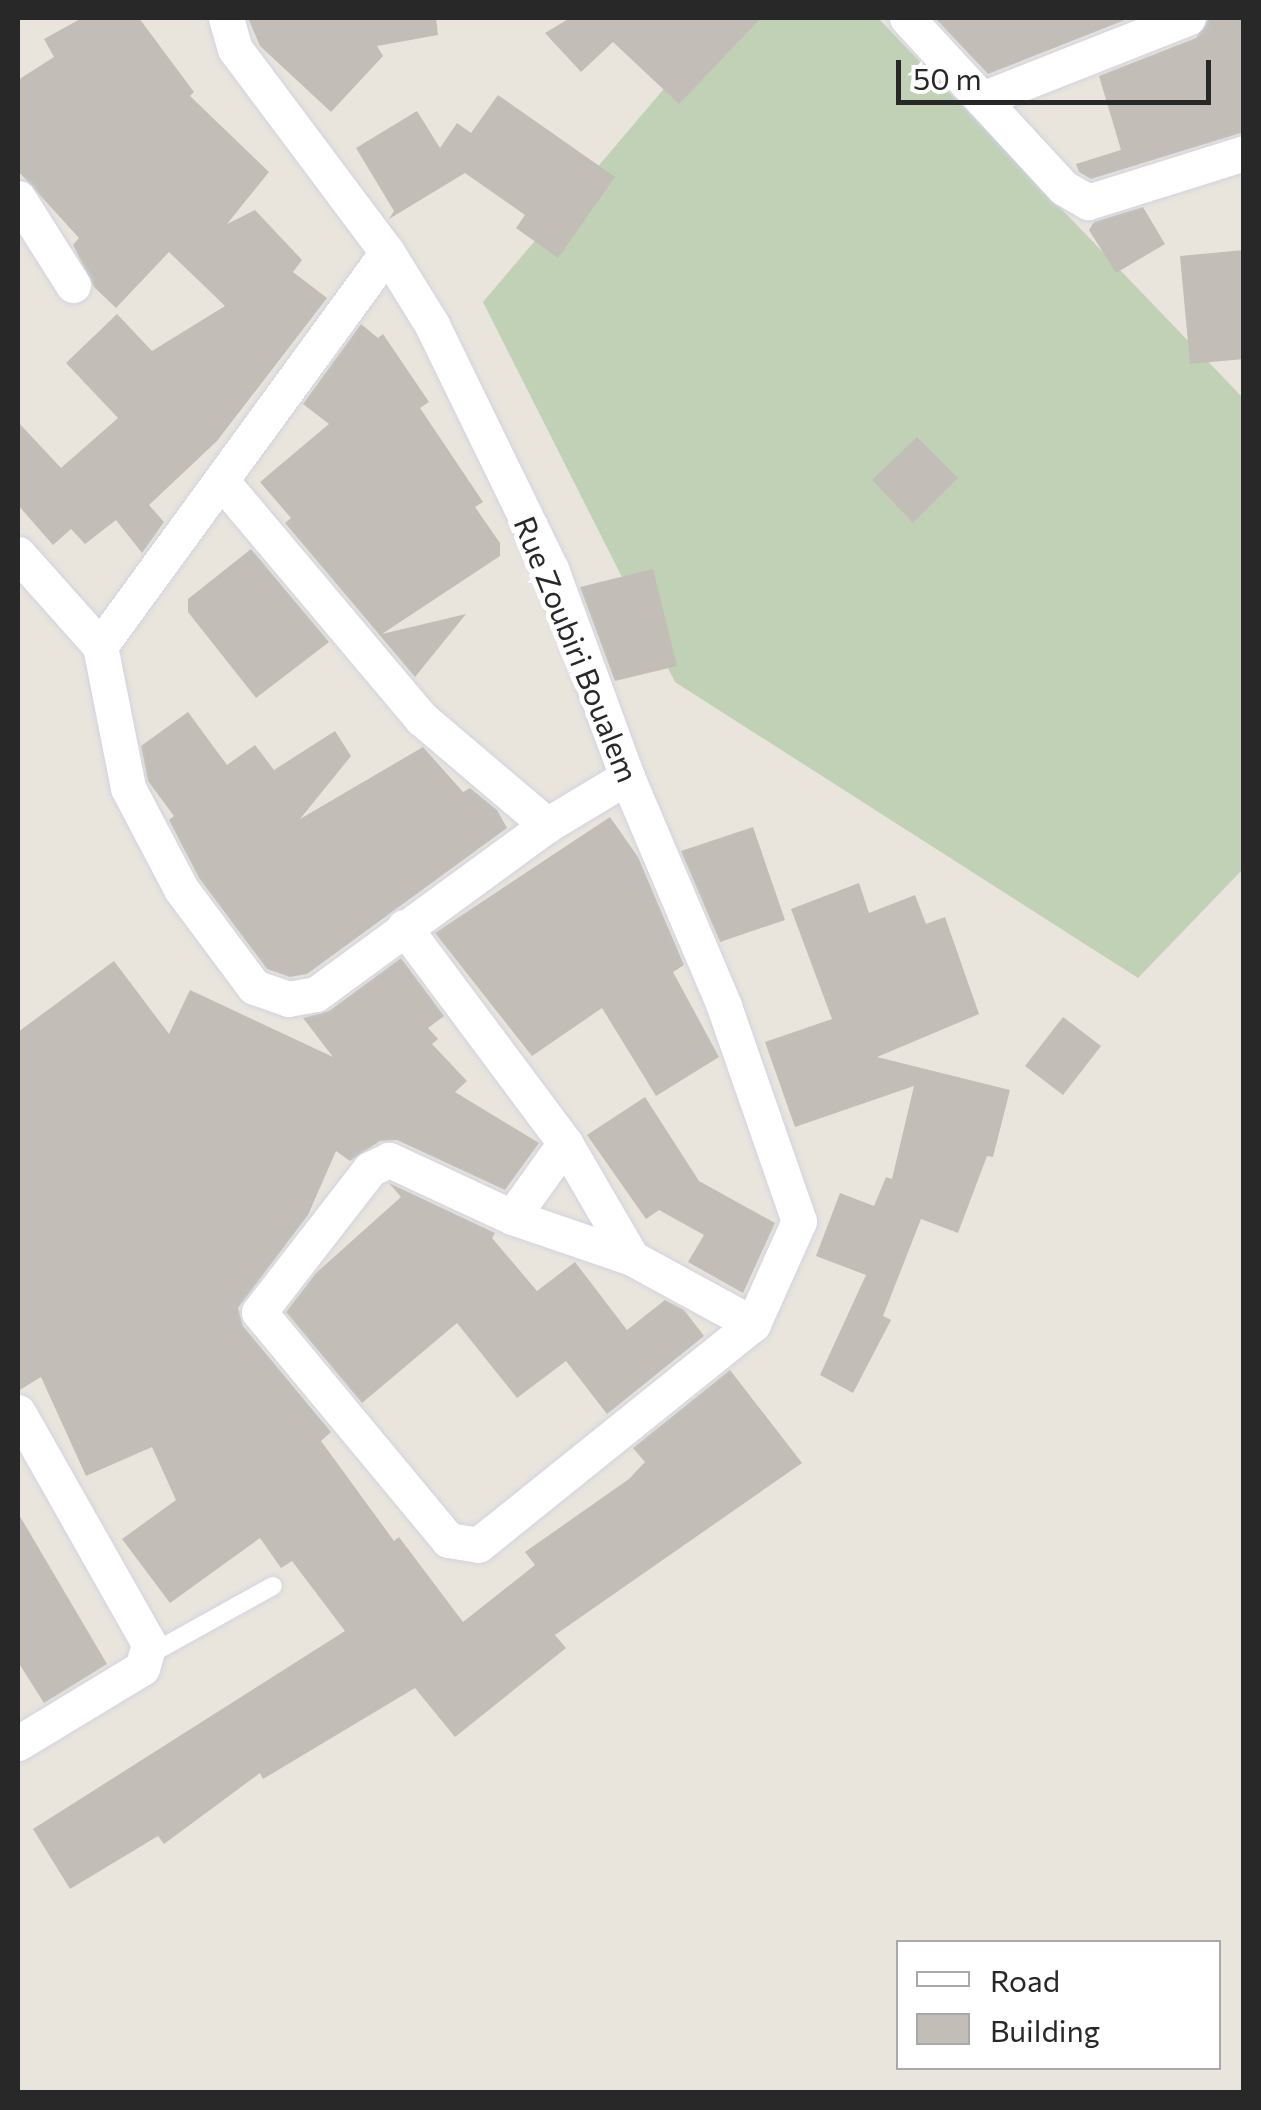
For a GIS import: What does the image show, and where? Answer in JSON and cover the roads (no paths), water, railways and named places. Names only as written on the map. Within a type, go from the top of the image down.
[{"type":"street","name":"Rue Zoubiri Boualem","points":[[226,18],[235,49],[386,252],[432,325],[551,569],[627,776],[724,1006],[799,1221],[753,1324],[478,1545],[448,1540],[259,1312],[370,1169],[389,1160],[512,1217],[632,1258],[753,1324]]},
{"type":"street","points":[[907,18],[987,97],[1064,188],[1088,202],[1244,153]]},
{"type":"street","points":[[987,97],[1188,18]]},
{"type":"street","points":[[18,198],[73,285]]},
{"type":"street","points":[[100,646],[224,484],[386,252]]},
{"type":"street","points":[[224,484],[422,719],[547,825]]},
{"type":"street","points":[[18,554],[100,646],[128,788],[181,889],[254,987],[288,999],[316,994],[547,825],[627,776]]},
{"type":"street","points":[[404,927],[565,1143],[632,1258]]},
{"type":"street","points":[[512,1217],[565,1143]]},
{"type":"street","points":[[18,1412],[149,1644],[142,1668],[18,1743]]},
{"type":"lane","points":[[147,1656],[273,1586]]}]
